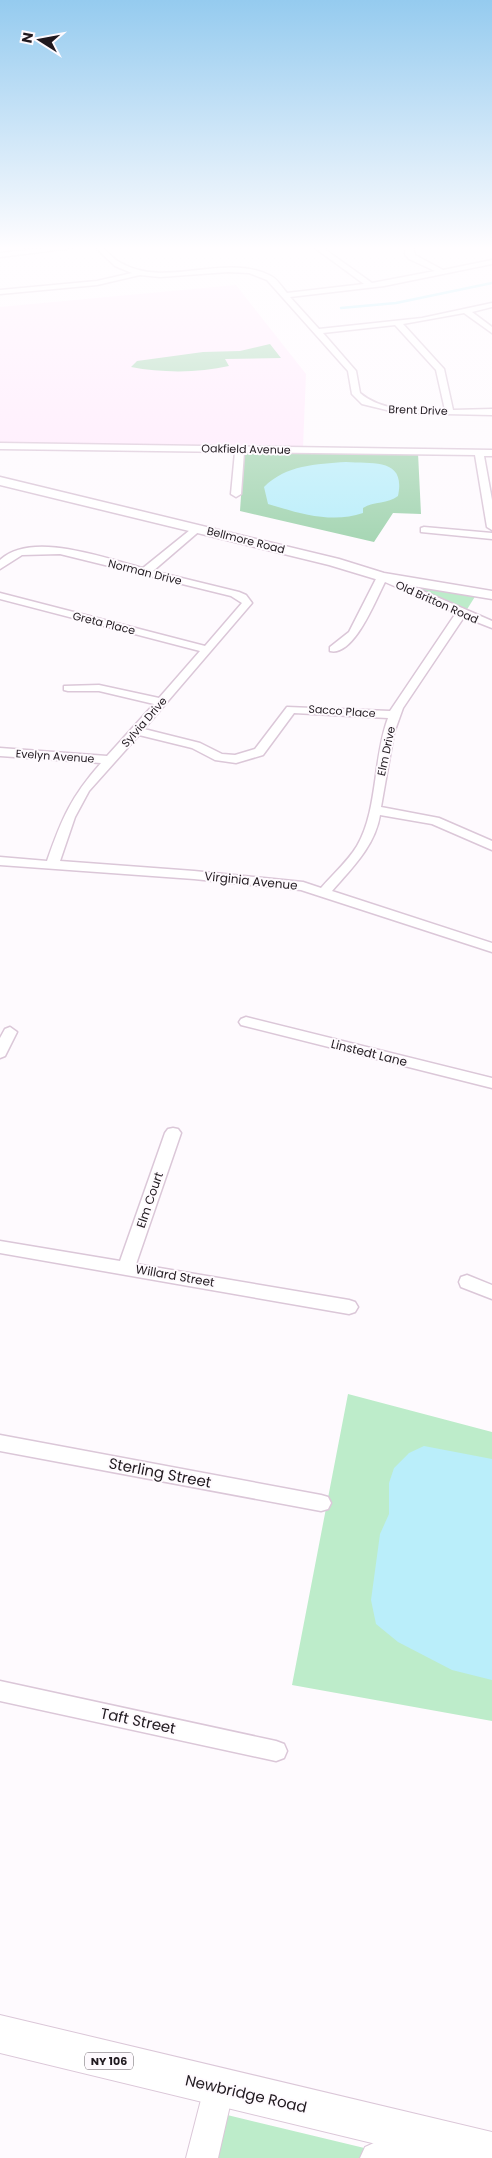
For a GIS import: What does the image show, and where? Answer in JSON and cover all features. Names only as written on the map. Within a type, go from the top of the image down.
[{"type":"main road","name":"Bellmore Road","points":[[0,482],[198,528],[334,562],[382,577],[492,595]]},
{"type":"main road","name":"Newbridge Road","points":[[0,2034],[477,2149]]},
{"type":"street","name":"Brent Drive","points":[[333,349],[352,371],[360,399],[378,408],[406,411],[492,412]]},
{"type":"street","points":[[421,349],[440,369],[444,380],[448,411]]},
{"type":"street","name":"Oakfield Avenue","points":[[0,446],[492,453]]},
{"type":"street","points":[[236,494],[240,449]]},
{"type":"street","points":[[480,452],[492,527]]},
{"type":"street","points":[[144,572],[198,528]]},
{"type":"street","points":[[424,530],[492,536]]},
{"type":"street","name":"Norman Drive","points":[[0,566],[7,559],[22,553],[54,551],[236,594]]},
{"type":"street","points":[[334,648],[353,634],[382,577]]},
{"type":"street","name":"Old Britton Road","points":[[382,577],[492,625]]},
{"type":"street","name":"Sylvia Drive","points":[[52,865],[77,802],[110,760],[245,607],[246,600],[236,594]]},
{"type":"street","name":"Greta Place","points":[[0,596],[208,650]]},
{"type":"street","name":"Elm Drive","points":[[324,893],[362,848],[372,826],[388,733],[395,715],[461,613]]},
{"type":"street","points":[[68,688],[99,688],[161,702]]},
{"type":"street","name":"Sacco Place","points":[[137,731],[196,745],[219,757],[236,759],[259,752],[291,709],[395,715]]},
{"type":"street","name":"Evelyn Avenue","points":[[0,752],[110,760]]},
{"type":"street","points":[[375,810],[435,821],[492,846]]},
{"type":"street","name":"Virginia Avenue","points":[[0,861],[276,882],[303,886],[492,948]]},
{"type":"street","name":"Linstedt Lane","points":[[246,1022],[492,1083]]},
{"type":"street","points":[[0,1053],[10,1032]]},
{"type":"street","name":"Elm Court","points":[[126,1268],[173,1132]]},
{"type":"street","name":"Willard Street","points":[[0,1247],[349,1307]]},
{"type":"street","points":[[467,1282],[492,1292]]},
{"type":"street","name":"Sterling Street","points":[[0,1443],[320,1503]]},
{"type":"street","name":"Taft Street","points":[[0,1691],[276,1750]]},
{"type":"street","points":[[202,2158],[219,2088]]},
{"type":"street","points":[[376,2158],[477,2149]]},
{"type":"shaded area","points":[[0,349],[286,349],[306,374],[303,447],[0,444]]},
{"type":"green space","points":[[250,349],[274,349],[281,358],[225,359],[229,366],[193,371],[168,371],[131,367],[137,361],[203,352],[240,351]]},
{"type":"green space","points":[[244,451],[418,453],[421,514],[393,513],[374,542],[240,511]]},
{"type":"green space","points":[[395,581],[476,595],[466,611]]},
{"type":"green space","points":[[348,1394],[492,1432],[492,1721],[292,1685]]},
{"type":"green space","points":[[219,2113],[381,2152],[360,2158],[206,2158]]},
{"type":"water","points":[[346,462],[377,464],[392,469],[397,475],[399,484],[398,496],[394,499],[367,506],[363,508],[363,513],[339,517],[315,516],[268,504],[264,487],[282,474],[302,467]]},
{"type":"water","points":[[424,1446],[492,1459],[492,1680],[452,1670],[398,1642],[376,1624],[371,1600],[380,1534],[389,1514],[389,1483],[394,1468],[409,1453]]}]
